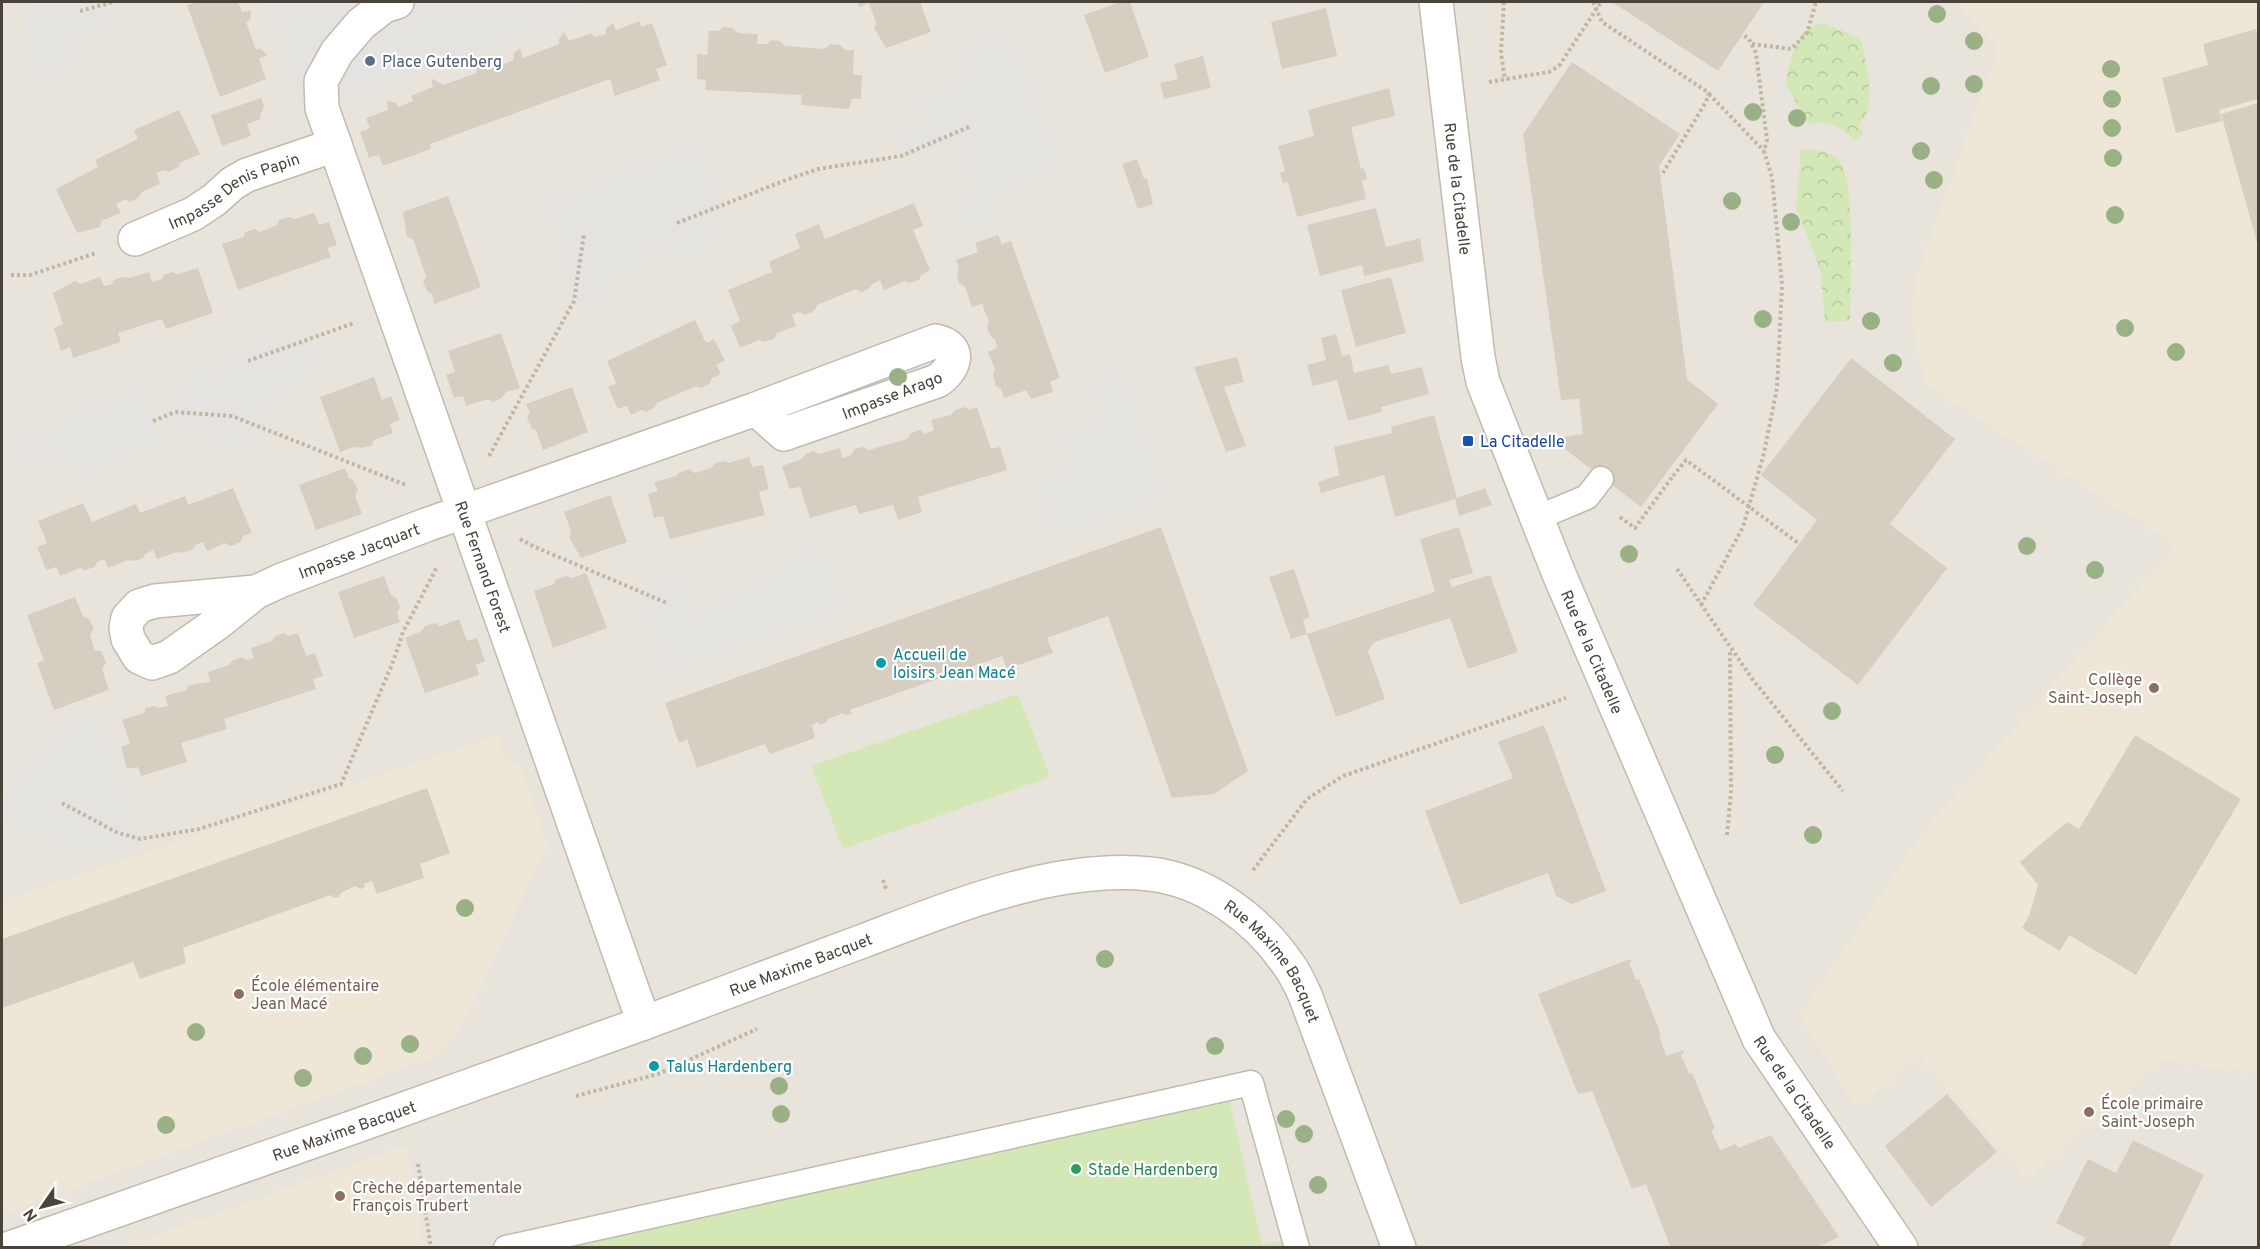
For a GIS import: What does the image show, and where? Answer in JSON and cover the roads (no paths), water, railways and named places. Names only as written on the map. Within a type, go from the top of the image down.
[{"type":"street","name":"Rue Fernand Forest","points":[[398,2],[384,6],[361,24],[337,52],[321,81],[322,108],[644,1023]]},
{"type":"street","name":"Rue de la Citadelle","points":[[1436,2],[1479,365],[1483,382],[1537,518],[1759,1039],[1901,1248]]},
{"type":"street","name":"Impasse Denis Papin","points":[[135,239],[193,214],[247,175],[335,145]]},
{"type":"street","name":"Impasse Arago","points":[[463,512],[756,409],[936,341],[945,343],[954,358],[948,374],[937,381],[784,434],[756,409]]},
{"type":"street","name":"Impasse Jacquart","points":[[256,592],[282,580],[463,512]]},
{"type":"street","name":"Rue Maxime Bacquet","points":[[10,1248],[644,1023],[936,914],[1041,882],[1079,874],[1116,872],[1180,879],[1205,891],[1249,921],[1271,942],[1290,966],[1305,995],[1399,1248]]},
{"type":"lane","points":[[1537,518],[1587,497],[1601,478]]},
{"type":"lane","points":[[506,1248],[1251,1083],[1297,1248]]},
{"type":"place","name":"Place Gutenberg","points":[[370,61]]},
{"type":"place","name":"La Citadelle","points":[[1468,441]]},
{"type":"place","name":"Accueil de loisirs Jean Macé","points":[[881,663]]},
{"type":"place","name":"Collège Saint-Joseph","points":[[2154,688]]},
{"type":"place","name":"École élémentaire Jean Macé","points":[[239,994]]},
{"type":"place","name":"Talus Hardenberg","points":[[654,1066]]},
{"type":"place","name":"École primaire Saint-Joseph","points":[[2089,1112]]},
{"type":"place","name":"Stade Hardenberg","points":[[1076,1169]]},
{"type":"place","name":"Crèche départementale François Trubert","points":[[340,1196]]}]
